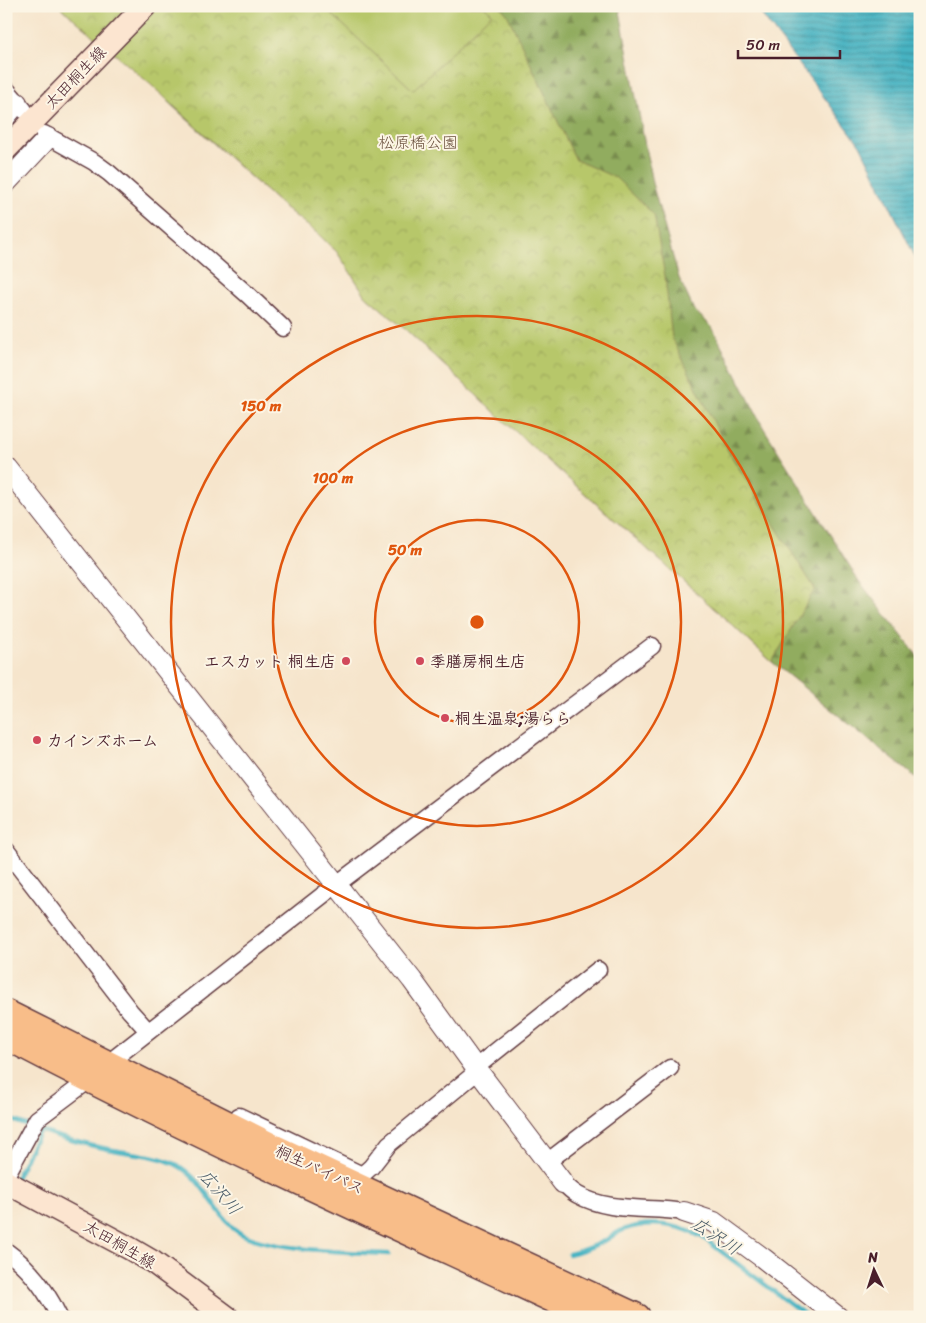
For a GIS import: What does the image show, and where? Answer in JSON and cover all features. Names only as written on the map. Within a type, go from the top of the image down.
[{"type":"highway","name":"桐生バイパス","points":[[6,1013],[277,1149],[637,1317]]},
{"type":"highway","name":"桐生バイパス","points":[[6,1036],[243,1155],[591,1317]]},
{"type":"highway","points":[[6,1051],[399,1243],[517,1294],[584,1317]]},
{"type":"highway","points":[[362,1175],[489,1237],[553,1277]]},
{"type":"main road","name":"太田桐生線","points":[[6,149],[144,6]]},
{"type":"main road","name":"太田桐生線","points":[[6,1182],[153,1262],[227,1317]]},
{"type":"street","points":[[6,183],[46,136],[94,162],[109,174],[248,295],[283,328]]},
{"type":"street","points":[[6,467],[412,980],[476,1069],[563,1183],[577,1195],[598,1204],[684,1212],[714,1222],[838,1317]]},
{"type":"street","points":[[116,1057],[337,884],[652,646]]},
{"type":"street","points":[[6,850],[130,1012],[148,1031]]},
{"type":"street","points":[[6,1002],[362,1175],[389,1144],[476,1069],[598,970]]},
{"type":"street","points":[[547,1162],[670,1068]]},
{"type":"street","points":[[6,1176],[33,1126],[81,1086]]},
{"type":"street","points":[[6,1251],[23,1264],[34,1276],[59,1317]]},
{"type":"green space","name":"松原橋公園","points":[[59,6],[500,6],[507,14],[576,160],[616,178],[654,215],[665,276],[672,338],[728,451],[815,589],[772,662],[516,432],[405,329],[366,296],[337,252],[317,233],[278,202],[150,84]]},
{"type":"green space","points":[[323,6],[484,6],[492,13],[413,90]]},
{"type":"green space","name":"松原橋公園","points":[[498,6],[619,6],[652,183],[679,278],[694,310],[712,327],[763,427],[859,581],[920,659],[920,781],[772,662],[516,432],[405,329],[366,296],[337,252],[317,233],[278,202],[168,102],[179,92]]},
{"type":"water","points":[[755,6],[920,6],[920,267],[860,145]]},
{"type":"waterway","name":"広沢川","points":[[6,1118],[29,1126]]},
{"type":"waterway","name":"広沢川","points":[[36,1129],[83,1144],[153,1157],[175,1164],[193,1177],[233,1228],[245,1236],[284,1246],[307,1249],[389,1254]]},
{"type":"waterway","points":[[15,1180],[40,1130]]},
{"type":"waterway","name":"広沢川","points":[[569,1254],[592,1246],[633,1227],[653,1224],[673,1226],[702,1237],[808,1317]]},
{"type":"place","name":"エスカット 桐生店","points":[[346,661]]},
{"type":"place","name":"季膳房桐生店","points":[[420,661]]},
{"type":"place","name":"桐生温泉;湯らら","points":[[445,718]]},
{"type":"place","name":"カインズホーム","points":[[37,740]]}]
